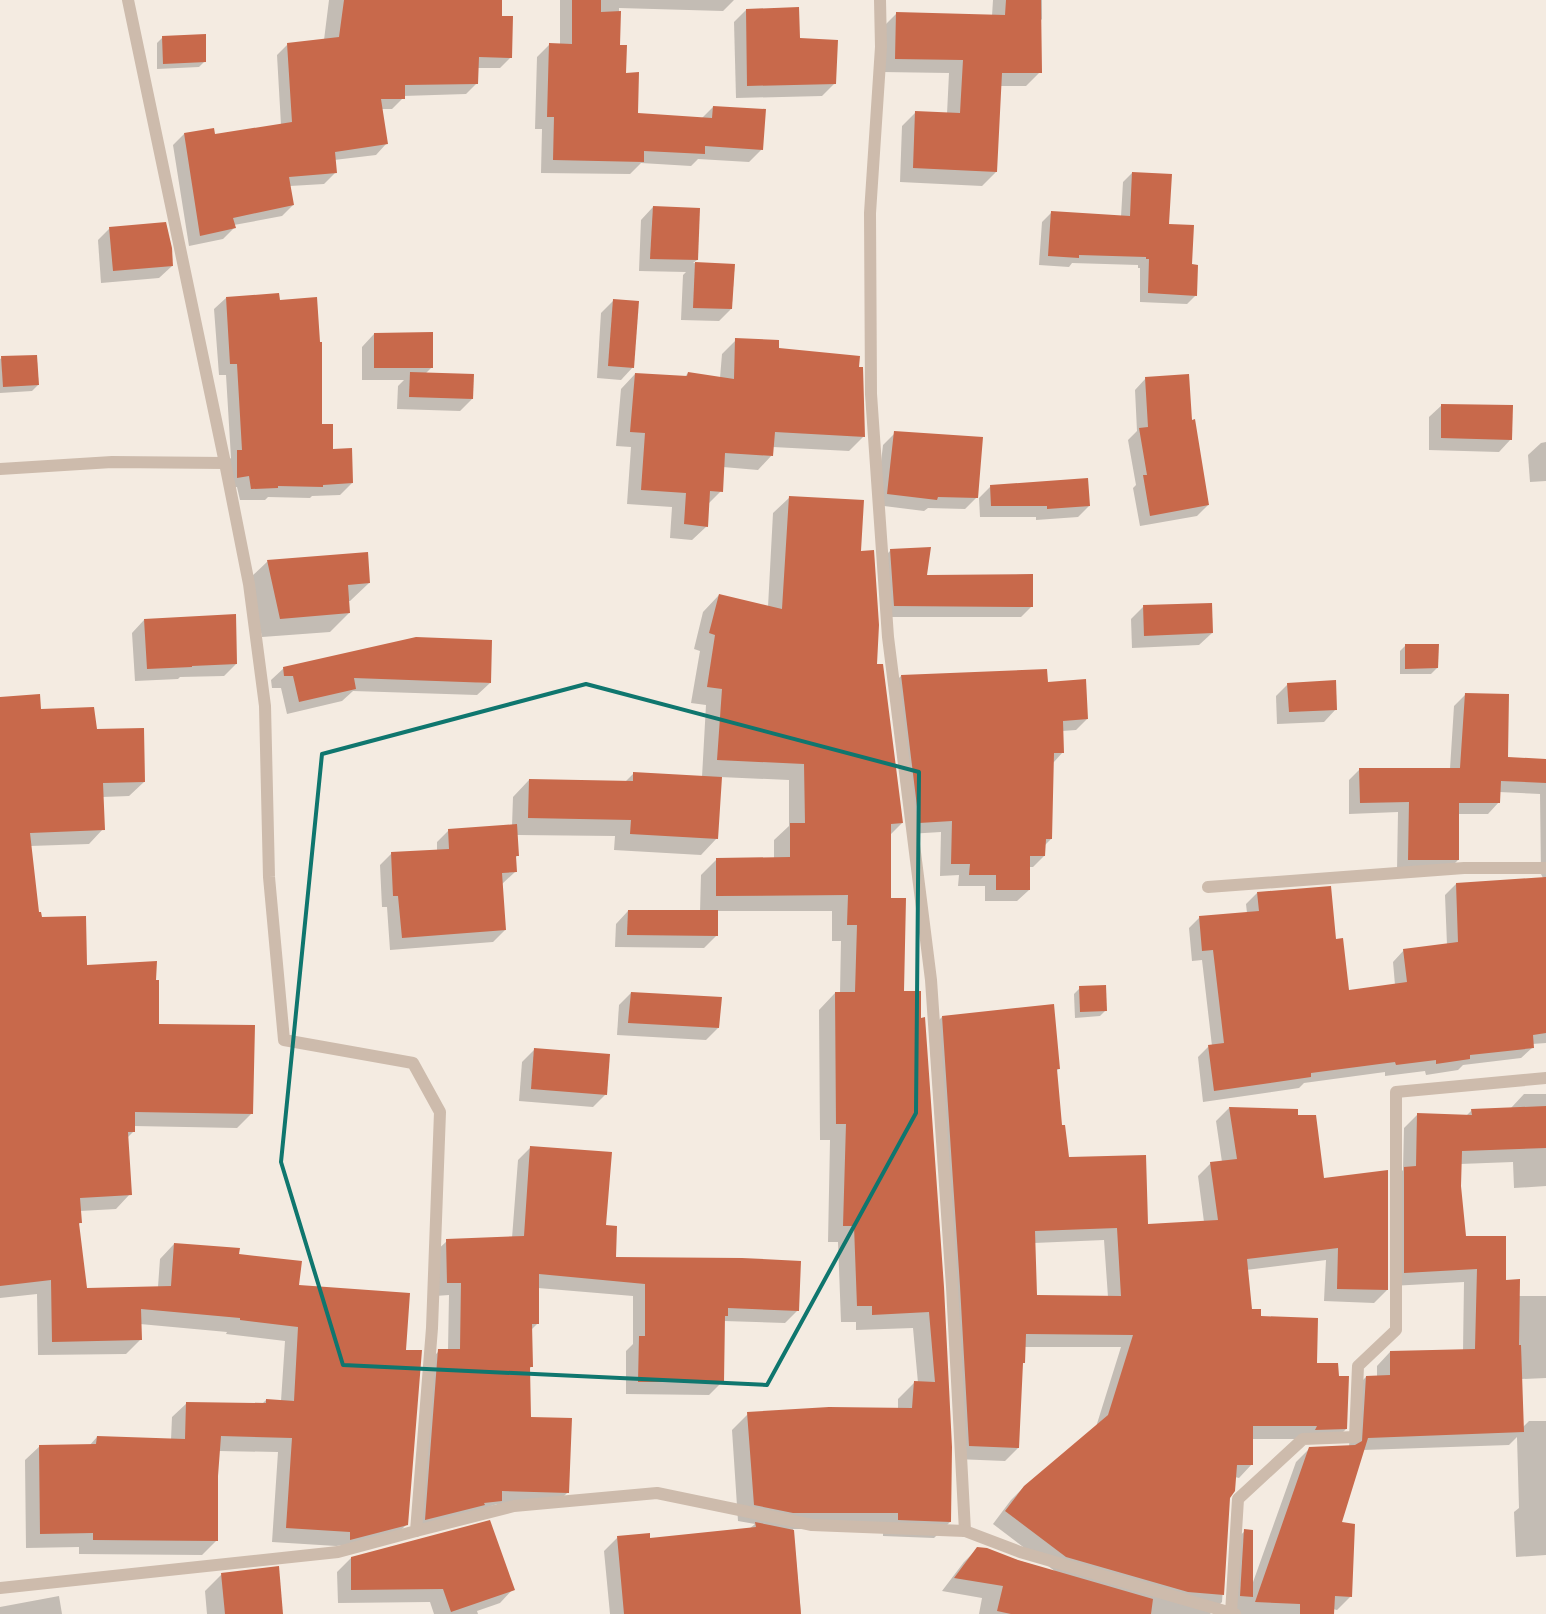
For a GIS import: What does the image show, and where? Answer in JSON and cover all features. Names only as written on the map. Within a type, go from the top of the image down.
[{"type":"street","points":[[128,0],[249,584],[265,706],[269,877],[284,1040],[413,1063],[440,1112],[432,1328],[416,1531]]},
{"type":"street","points":[[880,0],[881,47],[870,213],[871,394],[888,637],[931,980],[952,1287],[964,1531]]},
{"type":"street","points":[[0,469],[112,462],[225,463]]},
{"type":"street","points":[[1208,886],[1464,868],[1546,868]]},
{"type":"street","points":[[0,1588],[338,1552],[514,1506],[657,1494],[812,1525],[964,1531],[1020,1552],[1233,1614],[1238,1499],[1303,1439],[1355,1437],[1358,1366],[1396,1330],[1396,1092],[1546,1078]]},
{"type":"highlighted area","points":[[586,684],[919,772],[916,1113],[767,1385],[343,1365],[281,1162],[322,754]]},
{"type":"building","points":[[344,0],[502,0],[502,16],[513,16],[512,58],[479,57],[478,84],[405,85],[405,99],[381,99],[388,144],[335,152],[337,173],[289,177],[294,205],[233,218],[236,228],[200,236],[184,133],[214,128],[215,134],[292,122],[287,43],[339,37]]},
{"type":"building","points":[[572,0],[601,0],[601,12],[621,11],[620,45],[627,45],[626,73],[639,72],[638,113],[712,118],[713,106],[766,109],[763,150],[705,146],[705,154],[644,151],[644,162],[553,160],[554,117],[547,117],[549,43],[572,44]]},
{"type":"building","points":[[1006,0],[1041,0],[1042,73],[1002,73],[997,172],[913,168],[915,111],[960,113],[963,60],[895,59],[896,12],[1005,15]]},
{"type":"building","points":[[799,7],[800,38],[838,40],[836,84],[747,86],[746,9]]},
{"type":"building","points":[[206,34],[206,62],[163,64],[162,36]]},
{"type":"building","points":[[1132,172],[1172,174],[1169,224],[1194,225],[1192,264],[1198,265],[1197,296],[1148,293],[1149,259],[1146,259],[1146,257],[1079,255],[1079,258],[1048,256],[1051,211],[1130,216]]},
{"type":"building","points":[[653,206],[700,208],[698,260],[650,259]]},
{"type":"building","points":[[166,222],[172,248],[173,266],[113,271],[109,227]]},
{"type":"building","points":[[695,262],[735,264],[732,309],[693,308]]},
{"type":"building","points":[[279,293],[280,300],[317,297],[320,342],[322,342],[322,424],[333,424],[333,449],[352,448],[353,483],[323,485],[323,487],[278,486],[278,488],[251,489],[249,476],[237,478],[237,450],[242,450],[237,364],[230,364],[226,297]]},
{"type":"building","points":[[613,299],[639,301],[634,368],[608,366]]},
{"type":"building","points":[[433,332],[433,368],[374,368],[374,333]]},
{"type":"building","points":[[735,338],[779,340],[779,348],[860,356],[859,367],[863,367],[865,437],[775,432],[773,456],[725,453],[723,492],[710,491],[708,527],[684,524],[686,493],[641,490],[645,433],[630,432],[635,373],[687,376],[688,372],[734,379]]},
{"type":"building","points":[[37,355],[39,385],[3,387],[1,356]]},
{"type":"building","points":[[410,372],[474,374],[473,399],[409,397]]},
{"type":"building","points":[[1189,374],[1192,420],[1195,419],[1209,505],[1150,516],[1143,475],[1147,475],[1139,428],[1148,427],[1145,377]]},
{"type":"building","points":[[1441,404],[1513,405],[1512,440],[1441,438]]},
{"type":"building","points":[[894,431],[983,437],[978,498],[938,497],[937,500],[887,494]]},
{"type":"building","points":[[1088,478],[1090,506],[1047,509],[1047,506],[991,506],[990,485]]},
{"type":"building","points":[[789,496],[864,500],[861,551],[874,550],[879,625],[877,664],[883,664],[903,823],[891,824],[891,898],[906,898],[904,991],[921,991],[921,1018],[925,1017],[944,1287],[952,1447],[951,1522],[898,1520],[898,1513],[793,1513],[754,1505],[747,1412],[829,1407],[912,1408],[914,1381],[935,1382],[929,1312],[872,1315],[872,1306],[857,1306],[854,1226],[843,1226],[846,1124],[836,1124],[835,992],[855,992],[857,925],[847,925],[848,895],[716,896],[716,858],[790,857],[790,823],[805,823],[804,764],[717,760],[722,689],[707,687],[715,635],[709,633],[719,594],[782,609]]},
{"type":"building","points":[[931,547],[927,575],[1033,574],[1033,607],[894,606],[890,549]]},
{"type":"building","points":[[368,552],[370,583],[348,585],[350,613],[280,619],[267,560]]},
{"type":"building","points":[[1212,603],[1213,633],[1144,636],[1143,605]]},
{"type":"building","points":[[236,614],[237,664],[147,669],[144,619]]},
{"type":"building","points":[[416,637],[492,640],[491,683],[354,678],[356,689],[299,702],[293,676],[284,676],[283,667]]},
{"type":"building","points":[[1405,644],[1439,644],[1438,668],[1405,669]]},
{"type":"building","points":[[1047,669],[1048,682],[1086,679],[1088,719],[1063,721],[1064,753],[1054,753],[1052,839],[1046,839],[1045,856],[1030,856],[1030,890],[996,890],[996,875],[969,875],[970,864],[951,864],[952,821],[919,823],[901,675]]},
{"type":"building","points":[[1336,680],[1337,710],[1289,712],[1287,683]]},
{"type":"building","points":[[1465,693],[1509,694],[1508,757],[1546,759],[1546,783],[1501,781],[1500,803],[1459,803],[1459,860],[1408,860],[1409,802],[1360,803],[1359,768],[1460,768]]},
{"type":"building","points":[[40,694],[41,709],[94,707],[97,729],[144,728],[145,782],[103,783],[105,830],[30,833],[39,912],[41,912],[42,917],[86,916],[87,965],[157,961],[156,980],[159,980],[159,1024],[255,1025],[253,1114],[135,1112],[135,1132],[128,1132],[132,1195],[80,1198],[82,1223],[79,1223],[87,1288],[171,1286],[174,1243],[240,1248],[239,1254],[302,1261],[299,1285],[410,1293],[406,1350],[422,1350],[408,1525],[350,1540],[350,1532],[286,1528],[292,1438],[221,1436],[218,1476],[218,1541],[93,1540],[93,1533],[40,1534],[39,1445],[96,1444],[97,1436],[185,1439],[186,1402],[266,1403],[266,1399],[294,1401],[298,1327],[240,1320],[240,1318],[141,1309],[142,1340],[52,1342],[51,1280],[0,1286],[0,697]]},
{"type":"building","points":[[633,772],[722,777],[718,839],[630,834],[631,820],[528,818],[529,779],[633,781]]},
{"type":"building","points":[[517,824],[519,856],[516,856],[517,872],[502,873],[506,930],[402,938],[398,896],[393,896],[391,852],[449,849],[448,829]]},
{"type":"building","points":[[1546,877],[1546,1033],[1533,1035],[1534,1048],[1470,1055],[1470,1059],[1436,1064],[1436,1060],[1396,1065],[1395,1062],[1311,1073],[1311,1077],[1214,1091],[1208,1045],[1224,1043],[1213,950],[1202,951],[1199,916],[1259,911],[1257,892],[1331,886],[1336,939],[1343,938],[1349,990],[1407,982],[1403,949],[1458,942],[1456,883]]},
{"type":"building","points":[[628,910],[718,910],[718,936],[627,935]]},
{"type":"building","points":[[1106,985],[1107,1011],[1080,1012],[1079,986]]},
{"type":"building","points":[[631,992],[722,997],[719,1028],[628,1023]]},
{"type":"building","points":[[1054,1004],[1060,1069],[1057,1069],[1062,1125],[1065,1125],[1069,1157],[1146,1155],[1148,1224],[1218,1220],[1210,1162],[1237,1159],[1229,1107],[1298,1109],[1298,1115],[1316,1115],[1324,1178],[1388,1170],[1388,1290],[1337,1289],[1338,1248],[1247,1259],[1252,1309],[1261,1309],[1261,1316],[1318,1318],[1317,1363],[1338,1363],[1339,1376],[1349,1376],[1347,1429],[1315,1430],[1317,1426],[1253,1426],[1253,1465],[1237,1465],[1235,1491],[1230,1498],[1224,1595],[1188,1592],[1066,1557],[1005,1511],[1024,1486],[1108,1415],[1133,1335],[1026,1334],[1019,1448],[969,1446],[942,1016]],"holes":[[[1117,1228],[1121,1296],[1037,1295],[1035,1231]]]},
{"type":"building","points":[[534,1048],[610,1054],[607,1095],[531,1089]]},
{"type":"building","points":[[1546,1106],[1546,1148],[1462,1151],[1461,1186],[1466,1236],[1506,1236],[1506,1280],[1520,1279],[1519,1345],[1521,1345],[1524,1432],[1368,1438],[1342,1522],[1355,1524],[1352,1597],[1335,1596],[1334,1614],[1300,1614],[1300,1604],[1255,1602],[1309,1447],[1355,1445],[1362,1441],[1366,1376],[1390,1375],[1390,1351],[1475,1349],[1477,1269],[1404,1273],[1404,1167],[1416,1166],[1417,1113],[1472,1115],[1471,1109]]},
{"type":"building","points":[[530,1146],[612,1152],[606,1225],[617,1226],[616,1257],[742,1258],[801,1261],[799,1311],[728,1308],[728,1316],[725,1316],[724,1382],[638,1382],[639,1336],[645,1336],[645,1284],[539,1274],[539,1324],[532,1324],[533,1367],[530,1367],[531,1417],[572,1418],[569,1493],[502,1491],[502,1501],[484,1503],[485,1505],[425,1520],[438,1349],[460,1349],[461,1283],[447,1283],[446,1239],[524,1236]]},
{"type":"building","points":[[490,1520],[515,1590],[451,1612],[443,1589],[351,1590],[351,1557]]},
{"type":"building","points":[[755,1522],[794,1530],[801,1614],[624,1614],[617,1536],[650,1533],[650,1538],[756,1527]]},
{"type":"building","points":[[1244,1529],[1253,1530],[1253,1597],[1240,1596]]},
{"type":"building","points":[[977,1547],[987,1548],[1018,1560],[1153,1599],[1151,1614],[1011,1614],[997,1611],[1003,1586],[954,1578]]},
{"type":"building","points":[[279,1566],[283,1614],[225,1614],[221,1573]]}]
